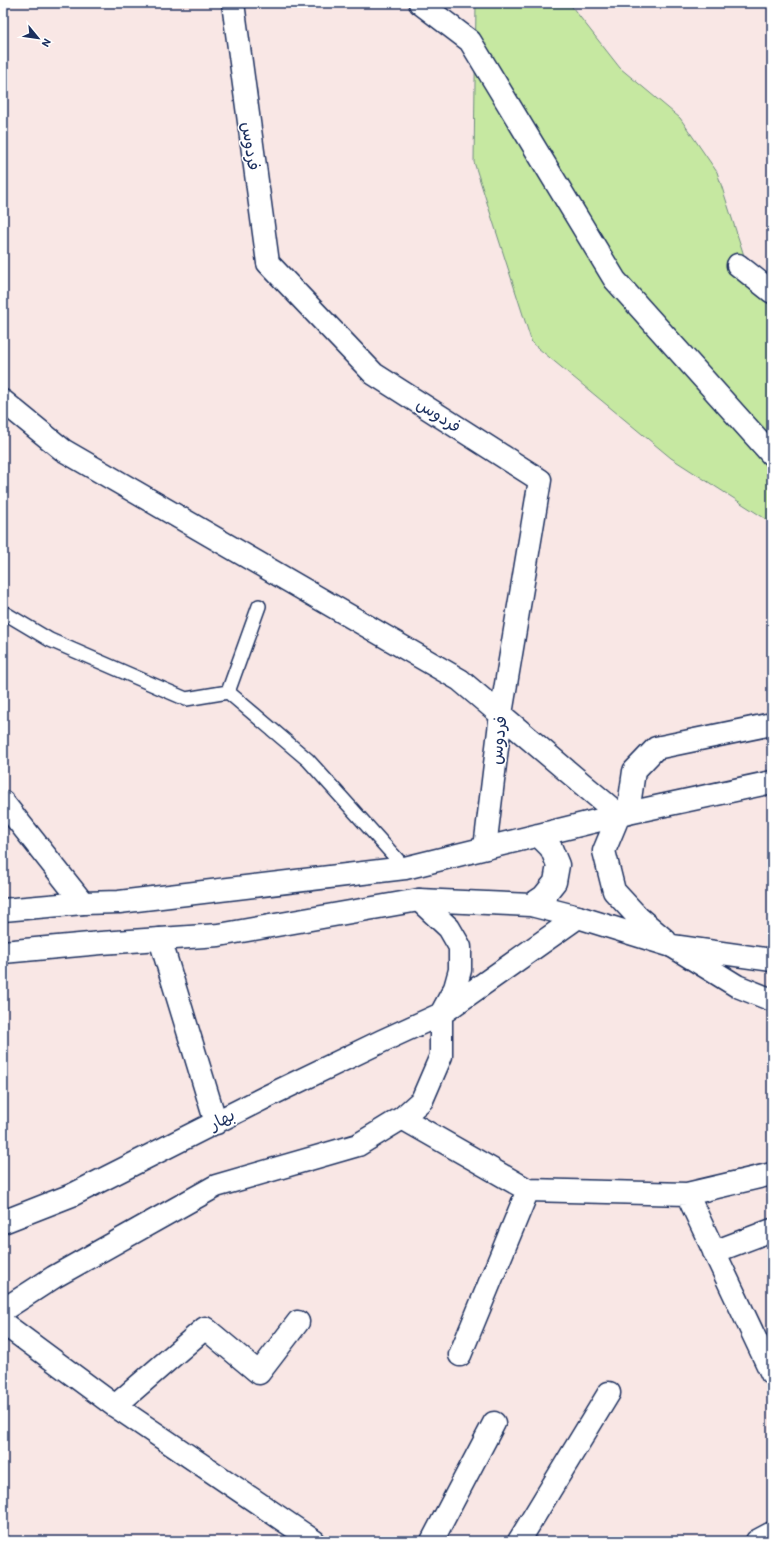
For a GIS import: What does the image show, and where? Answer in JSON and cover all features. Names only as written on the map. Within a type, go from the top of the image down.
[{"type":"street","name":"فردوس","points":[[232,3],[268,263],[374,374],[540,480],[501,714],[485,848]]},
{"type":"street","points":[[420,3],[470,41],[615,280],[772,455]]},
{"type":"street","points":[[738,265],[772,292]]},
{"type":"street","points":[[3,402],[63,450],[460,680],[624,814]]},
{"type":"street","points":[[772,724],[656,748],[634,771],[624,814],[604,851],[614,891],[638,917],[672,946],[737,986],[772,1000]]},
{"type":"street","points":[[3,910],[83,903],[119,902],[405,868],[624,814],[772,782]]},
{"type":"street","points":[[3,802],[83,903]]},
{"type":"street","points":[[531,905],[543,897],[555,882],[558,865],[551,848],[538,835]]},
{"type":"street","points":[[3,952],[219,935],[419,900],[531,905],[578,917],[672,946],[772,960]]},
{"type":"street","points":[[3,1310],[54,1277],[216,1186],[358,1145],[402,1118],[422,1100],[441,1056],[441,1014],[455,988],[460,970],[460,947],[449,928],[419,900]]},
{"type":"street","name":"بهار","points":[[3,1222],[72,1195],[216,1122],[441,1014],[578,917]]},
{"type":"street","points":[[160,939],[216,1122]]},
{"type":"street","points":[[402,1118],[528,1190],[687,1194],[772,1174]]},
{"type":"street","points":[[460,1355],[528,1190]]},
{"type":"street","points":[[687,1194],[772,1374]]},
{"type":"street","points":[[714,1252],[772,1230]]},
{"type":"street","points":[[115,1406],[205,1328],[259,1373],[298,1322]]},
{"type":"street","points":[[3,1323],[115,1406],[314,1541]]},
{"type":"street","points":[[519,1541],[609,1393]]},
{"type":"street","points":[[432,1541],[494,1423]]},
{"type":"street","points":[[757,1541],[772,1534]]},
{"type":"lane","points":[[228,692],[259,606]]},
{"type":"lane","points":[[3,612],[50,640],[186,699],[228,692],[308,760],[405,868]]},
{"type":"green space","points":[[476,3],[569,3],[620,68],[680,118],[717,172],[748,268],[772,299],[772,523],[671,458],[532,343],[474,162]]}]
